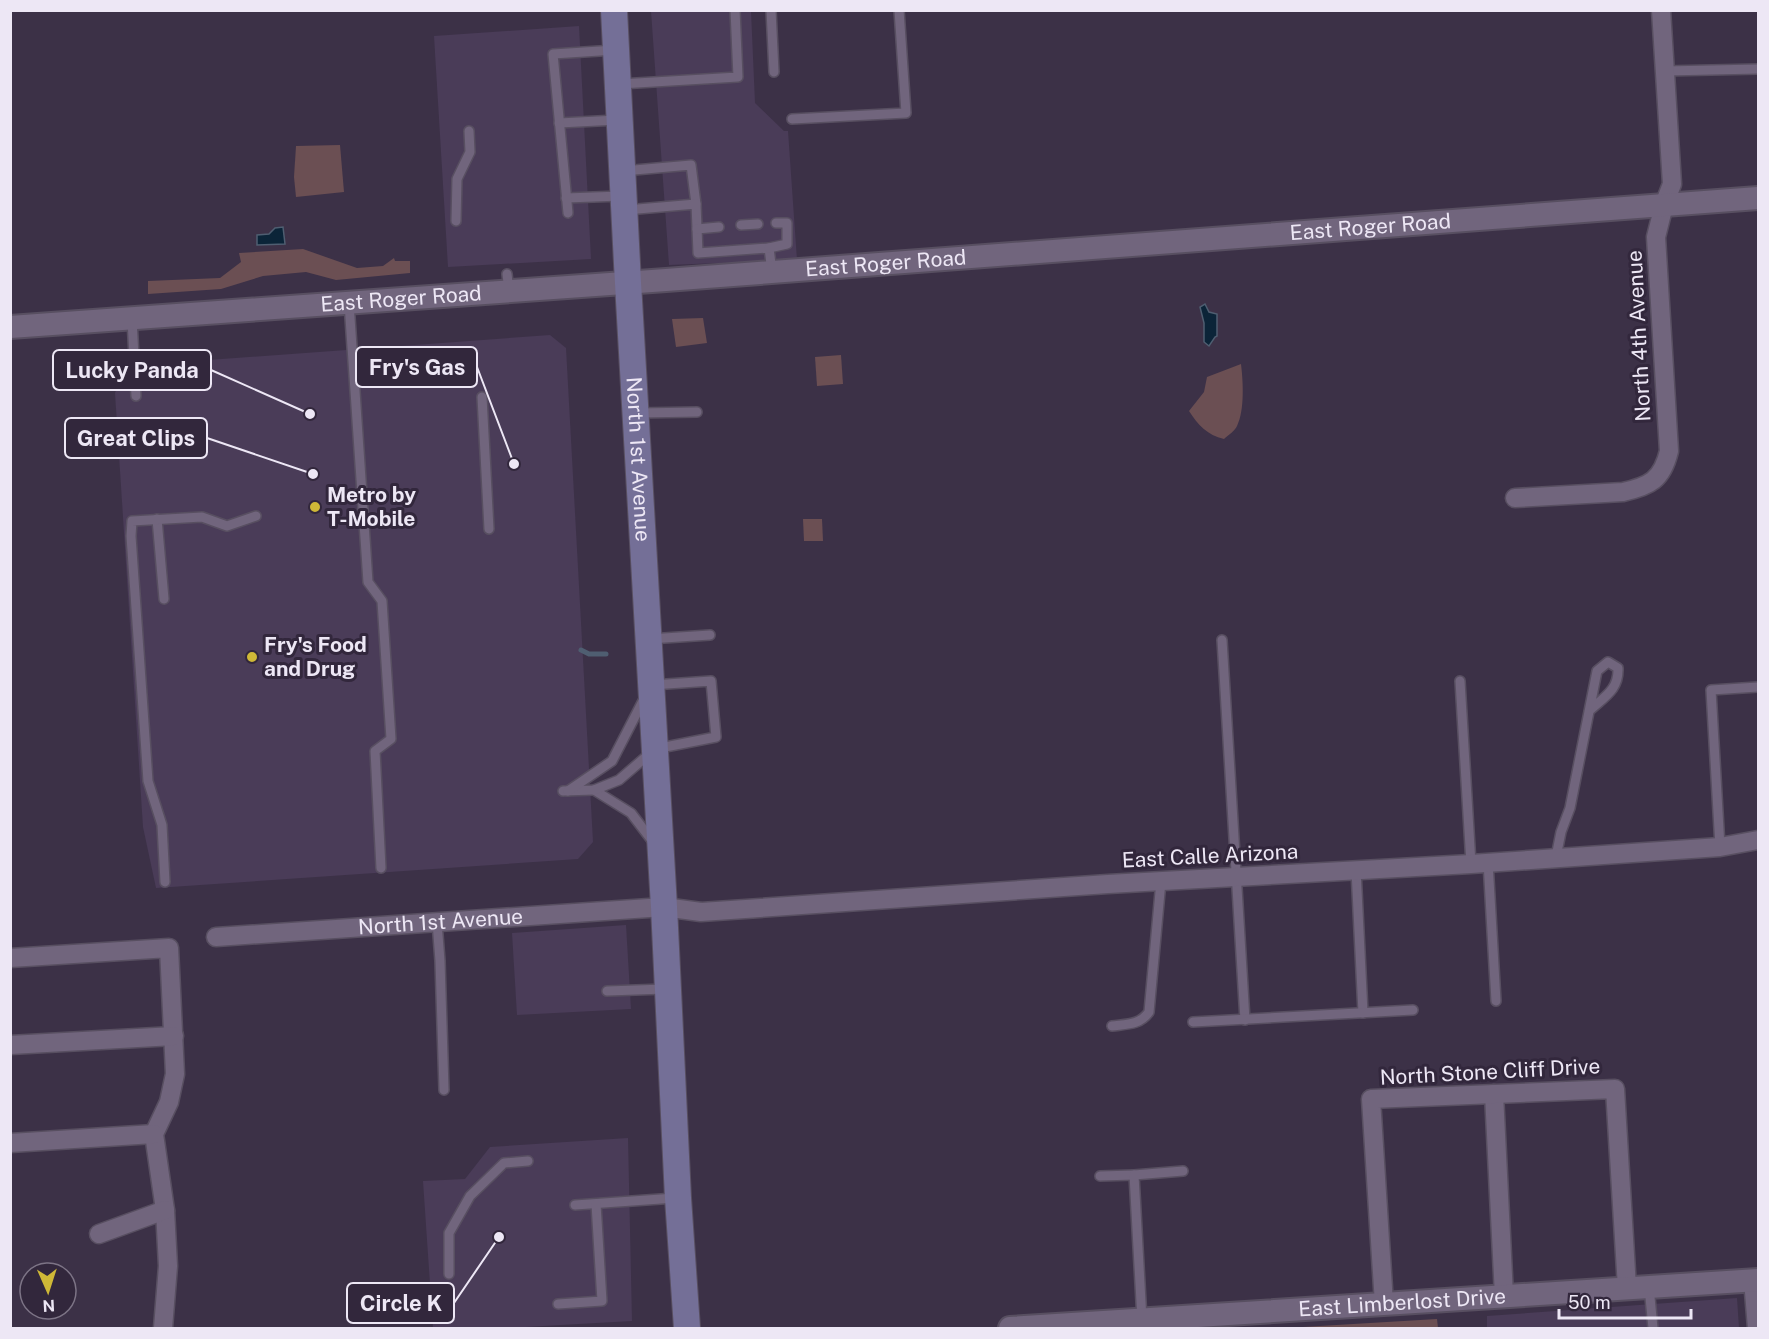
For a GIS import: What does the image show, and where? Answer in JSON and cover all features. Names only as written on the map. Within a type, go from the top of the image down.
[{"type":"main road","name":"North 1st Avenue","points":[[614,10],[687,1329]]},
{"type":"street","name":"North 4th Avenue","points":[[1515,498],[1623,492],[1637,489],[1655,480],[1665,465],[1668,451],[1655,248],[1664,205],[1672,184],[1661,10]]},
{"type":"street","name":"East Roger Road","points":[[10,327],[349,303],[508,283],[628,283],[1758,198]]},
{"type":"street","name":"East Calle Arizona","points":[[664,907],[701,912],[1720,847],[1758,840]]},
{"type":"street","name":"North 1st Avenue","points":[[216,937],[664,907]]},
{"type":"street","points":[[10,958],[169,948],[175,1074],[169,1102],[154,1134],[165,1210],[168,1266],[163,1329]]},
{"type":"street","points":[[10,1045],[174,1036]]},
{"type":"street","name":"North Stone Cliff Drive","points":[[1383,1304],[1371,1099],[1615,1089],[1638,1288]]},
{"type":"street","points":[[1494,1094],[1504,1296]]},
{"type":"street","points":[[10,1143],[154,1134]]},
{"type":"street","points":[[99,1234],[165,1210]]},
{"type":"street","points":[[1756,1280],[1756,1329]]},
{"type":"street","name":"East Limberlost Drive","points":[[1010,1329],[1142,1320],[1195,1323],[1383,1304],[1756,1280]]},
{"type":"lane","points":[[618,84],[738,77],[735,10]]},
{"type":"lane","points":[[771,10],[774,72]]},
{"type":"lane","points":[[792,119],[906,113],[899,10]]},
{"type":"lane","points":[[568,213],[553,54],[616,50]]},
{"type":"lane","points":[[1665,71],[1758,69]]},
{"type":"lane","points":[[559,123],[620,120]]},
{"type":"lane","points":[[456,221],[457,179],[470,152],[469,131]]},
{"type":"lane","points":[[623,192],[691,165],[696,204],[698,253],[769,248],[787,244],[786,223],[776,223]]},
{"type":"lane","points":[[566,198],[623,192],[696,204]]},
{"type":"lane","points":[[741,225],[758,224]]},
{"type":"lane","points":[[697,229],[719,227]]},
{"type":"lane","points":[[769,248],[772,272]]},
{"type":"lane","points":[[349,303],[368,582],[382,601],[391,739],[375,751],[381,868]]},
{"type":"lane","points":[[132,319],[136,396]]},
{"type":"lane","points":[[482,397],[489,529]]},
{"type":"lane","points":[[635,413],[697,412]]},
{"type":"lane","points":[[165,882],[162,825],[148,781],[131,536],[132,521],[202,517],[227,526],[256,516]]},
{"type":"lane","points":[[157,519],[164,599]]},
{"type":"lane","points":[[648,639],[710,635]]},
{"type":"lane","points":[[1222,640],[1245,1020]]},
{"type":"lane","points":[[1556,857],[1561,832],[1570,808],[1589,711],[1597,671],[1608,662],[1618,668],[1618,679],[1613,689],[1589,711]]},
{"type":"lane","points":[[711,681],[716,737],[655,749],[619,780],[594,790],[565,791],[612,761],[651,685],[711,681]]},
{"type":"lane","points":[[1460,681],[1496,1001]]},
{"type":"lane","points":[[1720,847],[1711,690],[1758,687]]},
{"type":"lane","points":[[594,790],[631,813],[661,853]]},
{"type":"lane","points":[[1356,870],[1363,1013]]},
{"type":"lane","points":[[1112,1026],[1138,1023],[1149,1012],[1161,881]]},
{"type":"lane","points":[[437,922],[444,1090]]},
{"type":"lane","points":[[607,991],[668,989]]},
{"type":"lane","points":[[1193,1022],[1413,1010]]},
{"type":"lane","points":[[449,1274],[449,1233],[470,1196],[504,1163],[528,1161]]},
{"type":"lane","points":[[1100,1176],[1183,1171]]},
{"type":"lane","points":[[1134,1175],[1142,1320]]},
{"type":"lane","points":[[574,1205],[678,1198]]},
{"type":"lane","points":[[558,1304],[602,1301],[596,1204]]},
{"type":"lane","points":[[1638,1288],[1653,1329]]},
{"type":"shaded area","points":[[651,11],[751,11],[755,103],[784,131],[788,131],[797,260],[669,265]]},
{"type":"shaded area","points":[[579,26],[591,259],[448,267],[434,36]]},
{"type":"shaded area","points":[[340,145],[344,192],[296,197],[294,177],[296,146]]},
{"type":"shaded area","points":[[303,249],[357,268],[383,266],[394,258],[395,261],[410,261],[410,273],[336,280],[306,272],[263,276],[221,289],[148,294],[148,281],[220,278],[241,262],[239,253]]},
{"type":"shaded area","points":[[703,318],[707,343],[676,347],[672,319]]},
{"type":"shaded area","points":[[550,335],[566,348],[593,842],[578,859],[156,888],[143,827],[115,393],[126,366]]},
{"type":"shaded area","points":[[841,355],[843,384],[817,386],[815,357]]},
{"type":"shaded area","points":[[1241,364],[1243,386],[1240,419],[1236,428],[1224,439],[1204,429],[1189,411],[1204,392],[1207,377]]},
{"type":"shaded area","points":[[803,519],[822,519],[823,541],[804,541]]},
{"type":"shaded area","points":[[626,925],[631,1009],[517,1015],[512,933]]},
{"type":"shaded area","points":[[628,1138],[632,1321],[508,1328],[433,1328],[423,1181],[465,1179],[490,1147]]},
{"type":"shaded area","points":[[1737,1298],[1739,1328],[1487,1328],[1487,1316]]},
{"type":"shaded area","points":[[1437,1319],[1438,1328],[1286,1328]]},
{"type":"water","points":[[283,227],[285,244],[257,245],[257,235],[269,234],[275,228]]},
{"type":"water","points":[[1205,304],[1209,312],[1217,314],[1217,336],[1209,346],[1204,342],[1204,323],[1200,307]]},
{"type":"waterway","points":[[581,650],[589,654],[606,654]]},
{"type":"place","name":"Lucky Panda","points":[[310,414]]},
{"type":"place","name":"Fry's Gas","points":[[514,464]]},
{"type":"place","name":"Great Clips","points":[[313,474]]},
{"type":"place","name":"Metro by T-Mobile","points":[[315,507]]},
{"type":"place","name":"Fry's Food and Drug","points":[[252,657]]},
{"type":"place","name":"Circle K","points":[[499,1237]]}]
